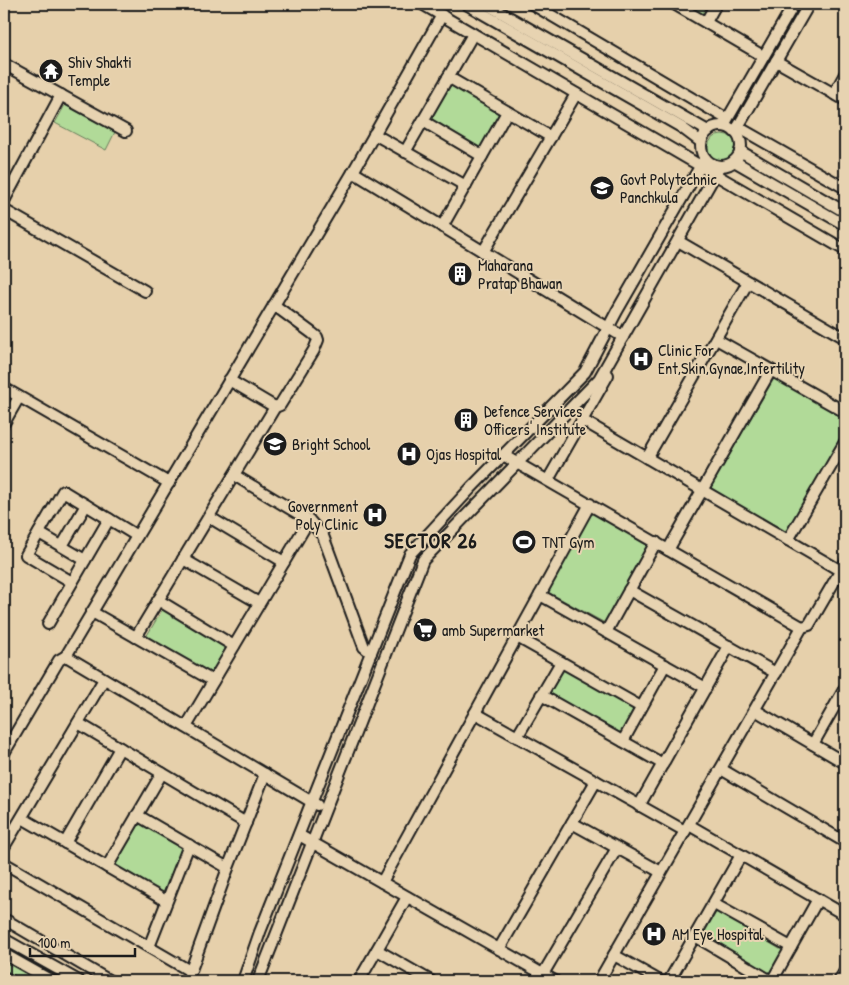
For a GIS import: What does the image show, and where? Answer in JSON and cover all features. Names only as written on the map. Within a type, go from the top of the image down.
[{"type":"street","points":[[422,4],[576,94],[702,162],[714,165],[718,170],[845,250]]},
{"type":"street","points":[[466,4],[483,6],[708,131]]},
{"type":"street","points":[[532,4],[731,129],[737,130],[845,188]]},
{"type":"street","points":[[674,4],[764,56]]},
{"type":"street","points":[[706,22],[716,4]]},
{"type":"street","points":[[243,981],[260,932],[410,554],[470,488],[585,372],[702,162],[701,142],[703,136],[712,128],[724,123],[794,4]]},
{"type":"street","points":[[258,981],[423,560],[599,379],[718,170],[734,161],[740,151],[741,144],[737,130],[809,4]]},
{"type":"street","points":[[483,6],[680,127],[701,142]]},
{"type":"street","points":[[4,753],[59,660],[66,656],[353,172],[442,16]]},
{"type":"street","points":[[405,152],[473,34]]},
{"type":"street","points":[[776,61],[845,100]]},
{"type":"street","points":[[4,64],[126,131]]},
{"type":"street","points":[[834,94],[845,74]]},
{"type":"street","points":[[448,77],[551,137]]},
{"type":"street","points":[[483,252],[576,94]]},
{"type":"street","points":[[4,201],[61,95]]},
{"type":"street","points":[[442,227],[508,112]]},
{"type":"street","points":[[423,121],[482,156]]},
{"type":"street","points":[[374,134],[466,186]]},
{"type":"street","points":[[740,151],[845,212]]},
{"type":"street","points":[[734,161],[845,225]]},
{"type":"street","points":[[353,172],[623,336]]},
{"type":"street","points":[[4,210],[145,291]]},
{"type":"street","points":[[678,241],[845,338]]},
{"type":"street","points":[[647,458],[748,282]]},
{"type":"street","points":[[136,637],[275,407],[280,405],[314,350],[318,340],[317,337],[274,305]]},
{"type":"street","points":[[716,339],[845,412]]},
{"type":"street","points":[[548,480],[608,374],[611,357]]},
{"type":"street","points":[[668,550],[771,370]]},
{"type":"street","points":[[229,380],[275,407]]},
{"type":"street","points":[[4,388],[169,482]]},
{"type":"street","points":[[4,423],[19,397]]},
{"type":"street","points":[[582,420],[788,540],[843,567],[809,625],[802,627],[599,981]]},
{"type":"street","points":[[788,540],[845,442]]},
{"type":"street","points":[[504,454],[802,627]]},
{"type":"street","points":[[234,475],[309,520],[323,536],[364,647],[371,653]]},
{"type":"street","points":[[72,582],[26,555],[63,491],[137,536]]},
{"type":"street","points":[[382,882],[590,504]]},
{"type":"street","points":[[62,546],[86,505]]},
{"type":"street","points":[[209,517],[284,562]]},
{"type":"street","points":[[48,624],[109,519]]},
{"type":"street","points":[[186,728],[309,520]]},
{"type":"street","points":[[39,533],[85,560]]},
{"type":"street","points":[[606,632],[656,542]]},
{"type":"street","points":[[183,560],[260,603]]},
{"type":"street","points":[[629,590],[776,673]]},
{"type":"street","points":[[540,595],[706,688]]},
{"type":"street","points":[[158,600],[234,646]]},
{"type":"street","points":[[92,612],[213,681]]},
{"type":"street","points":[[517,637],[641,707]]},
{"type":"street","points":[[639,806],[729,646]]},
{"type":"street","points":[[66,656],[326,810]]},
{"type":"street","points":[[517,737],[561,662]]},
{"type":"street","points":[[623,741],[664,665]]},
{"type":"street","points":[[4,847],[104,679]]},
{"type":"street","points":[[813,744],[845,688]]},
{"type":"street","points":[[541,695],[663,764]]},
{"type":"street","points":[[754,710],[845,762]]},
{"type":"street","points":[[475,713],[639,806],[742,855],[845,915]]},
{"type":"street","points":[[78,723],[246,823]]},
{"type":"street","points":[[65,843],[120,748]]},
{"type":"street","points":[[720,769],[845,842]]},
{"type":"street","points":[[107,867],[162,773]]},
{"type":"street","points":[[4,863],[148,947],[189,976],[228,868],[265,774]]},
{"type":"street","points":[[498,949],[596,781]]},
{"type":"street","points":[[137,816],[228,868]]},
{"type":"street","points":[[22,818],[166,901]]},
{"type":"street","points":[[572,823],[661,872]]},
{"type":"street","points":[[299,835],[555,981]]},
{"type":"street","points":[[148,947],[188,845]]},
{"type":"street","points":[[543,974],[617,848]]},
{"type":"street","points":[[670,981],[742,855]]},
{"type":"street","points":[[358,981],[407,897]]},
{"type":"street","points":[[695,936],[772,981],[818,899]]},
{"type":"street","points":[[714,904],[791,947]]},
{"type":"street","points":[[4,918],[110,981]]},
{"type":"street","points":[[4,939],[79,981]]},
{"type":"street","points":[[377,950],[431,981]]},
{"type":"street","points":[[4,954],[52,981]]},
{"type":"street","points":[[614,955],[660,981]]},
{"type":"street","points":[[839,981],[845,971]]},
{"type":"street","points":[[4,977],[11,981]]},
{"type":"green space","points":[[679,4],[712,4],[704,18]]},
{"type":"green space","points":[[451,83],[504,113],[482,151],[430,120]]},
{"type":"green space","points":[[65,105],[115,132],[106,150],[55,123]]},
{"type":"green space","points":[[722,134],[732,138],[736,148],[732,158],[722,162],[712,158],[708,148],[712,138]]},
{"type":"green space","points":[[775,377],[845,418],[845,434],[786,535],[709,490]]},
{"type":"green space","points":[[592,513],[648,545],[605,623],[548,592]]},
{"type":"green space","points":[[164,607],[231,647],[213,677],[146,637]]},
{"type":"green space","points":[[564,668],[637,709],[623,734],[549,694]]},
{"type":"green space","points":[[140,820],[186,846],[165,895],[113,866]]},
{"type":"green space","points":[[717,911],[783,951],[769,975],[703,935]]},
{"type":"green space","points":[[4,959],[42,981],[16,981],[4,974]]},
{"type":"place","name":"Shiv Shakti Temple","points":[[51,71]]},
{"type":"place","name":"Govt Polytechnic Panchkula","points":[[602,188]]},
{"type":"place","name":"Maharana Pratap Bhawan","points":[[460,274]]},
{"type":"place","name":"Clinic For Ent,Skin,Gynae,Infertility","points":[[641,359]]},
{"type":"place","name":"Defence Services Officers' Institute","points":[[466,420]]},
{"type":"place","name":"Bright School","points":[[275,444]]},
{"type":"place","name":"Ojas Hospital","points":[[409,454]]},
{"type":"place","name":"Government Poly Clinic","points":[[375,515]]},
{"type":"place","name":"TNT Gym","points":[[524,542]]},
{"type":"place","name":"amb Supermarket","points":[[425,630]]},
{"type":"place","name":"AM Eye Hospital","points":[[654,934]]},
{"type":"district","name":"SECTOR 26","points":[[431,541]]}]
